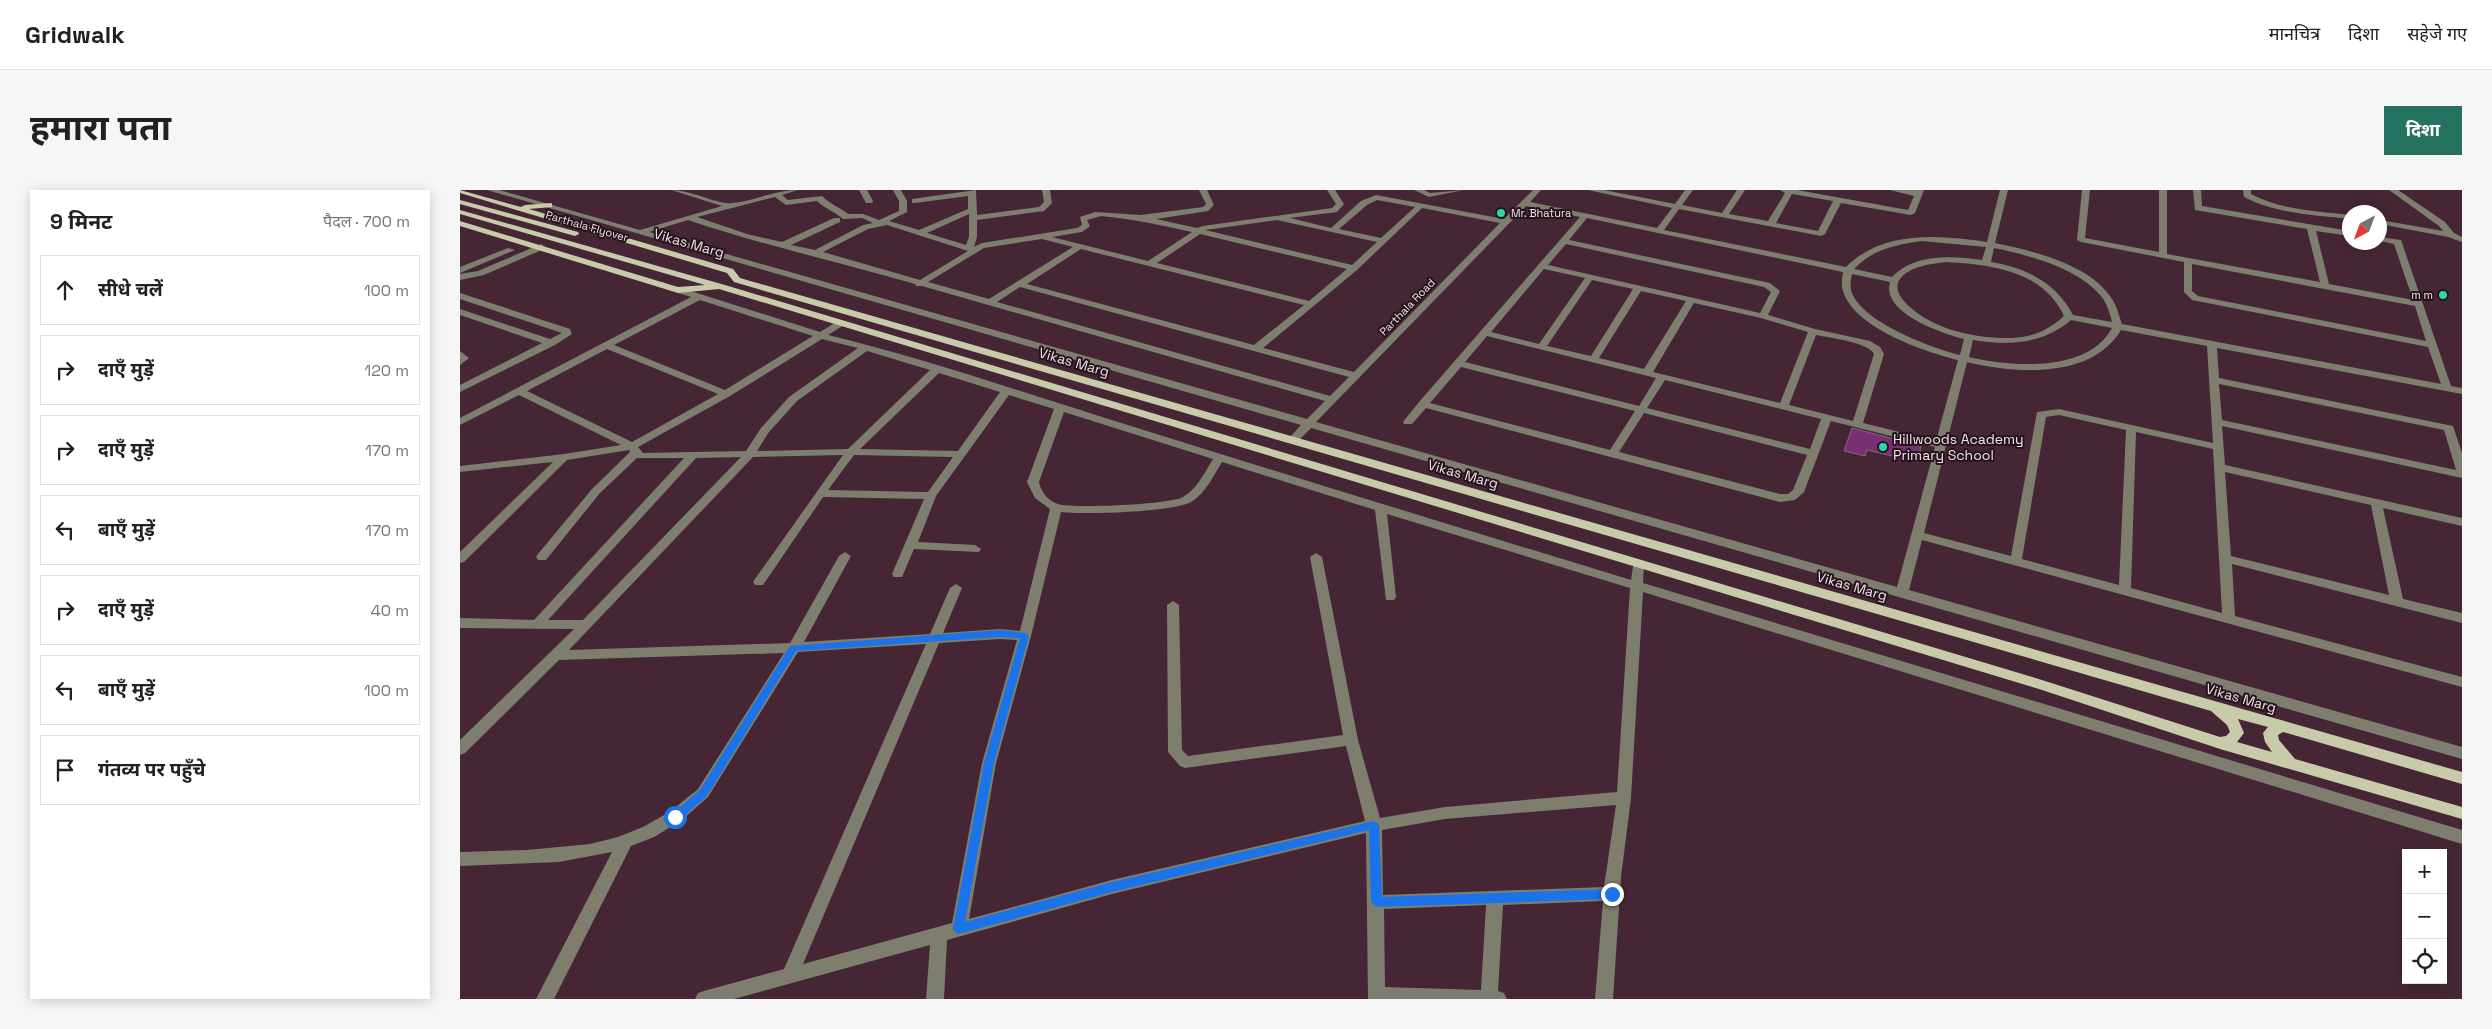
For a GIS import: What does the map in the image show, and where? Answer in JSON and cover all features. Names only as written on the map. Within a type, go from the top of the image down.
[{"type":"main road","name":"Vikas Marg","points":[[460,191],[505,204],[519,203],[621,239],[730,271],[737,280],[2462,778]]},
{"type":"main road","name":"Parthala Flyover","points":[[460,202],[737,280]]},
{"type":"main road","name":"Parthala Flyover","points":[[460,212],[722,287]]},
{"type":"main road","points":[[460,223],[521,248]]},
{"type":"main road","points":[[540,247],[678,290],[722,287],[2042,685],[2220,743],[2462,813]]},
{"type":"main road","points":[[2211,704],[2225,714],[2237,728],[2235,737],[2220,743]]},
{"type":"main road","points":[[2283,726],[2270,733],[2272,742],[2291,764]]},
{"type":"street","points":[[491,190],[519,203],[549,205],[2462,753]]},
{"type":"street","points":[[677,190],[730,206]]},
{"type":"street","points":[[621,239],[688,217],[752,202],[777,192],[794,190]]},
{"type":"street","points":[[863,190],[869,201]]},
{"type":"street","points":[[816,253],[866,227],[903,212],[903,201],[897,190]]},
{"type":"street","points":[[920,233],[973,214],[1041,209],[1048,203],[1046,190]]},
{"type":"street","points":[[919,284],[971,249],[994,243],[1043,237],[1082,229],[1086,225],[1083,219],[1091,215],[1114,214],[1127,218],[1205,209],[1210,205],[1203,190]]},
{"type":"street","points":[[1331,190],[1340,204],[1334,210]]},
{"type":"street","points":[[1377,198],[1386,190]]},
{"type":"street","points":[[1418,190],[1430,195],[1460,190]]},
{"type":"street","name":"Parthala Road","points":[[1293,440],[1537,190]]},
{"type":"street","points":[[1592,190],[1820,234],[1838,200]]},
{"type":"street","points":[[1677,190],[1689,191]]},
{"type":"street","points":[[1724,215],[1741,190]]},
{"type":"street","points":[[1771,224],[1787,191],[1911,213],[1919,192],[1894,190]]},
{"type":"street","points":[[1986,263],[2004,190]]},
{"type":"street","points":[[2086,190],[2081,240],[2420,304]]},
{"type":"street","points":[[2163,190],[2163,256]]},
{"type":"street","points":[[2196,190],[2198,208],[2342,233]]},
{"type":"street","points":[[2247,190],[2247,195],[2270,206],[2342,216]]},
{"type":"street","points":[[2393,190],[2442,224],[2451,235],[2462,240]]},
{"type":"street","points":[[1659,231],[1689,191]]},
{"type":"street","points":[[777,192],[786,203],[819,198],[828,208],[834,207],[846,217],[863,216],[879,223],[887,223],[971,249]]},
{"type":"street","points":[[915,201],[972,192],[973,237],[971,249]]},
{"type":"street","points":[[1333,230],[1369,199],[1377,198],[1506,222]]},
{"type":"street","points":[[1525,203],[1894,280]]},
{"type":"street","points":[[1256,350],[1354,268],[1422,205]]},
{"type":"street","points":[[1151,263],[1199,230],[1274,217],[1361,206]]},
{"type":"street","points":[[1197,210],[1199,230]]},
{"type":"street","points":[[1408,422],[1585,216]]},
{"type":"street","points":[[688,217],[744,236],[816,253],[919,284],[991,302],[1332,400]]},
{"type":"street","points":[[1139,217],[1354,268]]},
{"type":"street","points":[[1274,217],[1383,241]]},
{"type":"street","points":[[783,246],[836,220]]},
{"type":"street","points":[[2387,223],[2451,235],[2462,235]]},
{"type":"street","points":[[2310,227],[2325,286]]},
{"type":"street","points":[[1043,237],[1311,304]]},
{"type":"street","points":[[1922,238],[1963,239],[1991,244],[2048,260],[2083,278],[2107,299],[2118,326],[2111,341],[2087,357],[2052,365],[2009,366],[1963,359],[1919,346],[1884,329],[1859,309],[1847,289],[1848,270],[1861,256],[1887,244],[1922,238]]},
{"type":"street","points":[[2387,240],[2398,242],[2448,388]]},
{"type":"street","points":[[1564,241],[1768,285],[1776,291],[1763,316]]},
{"type":"street","points":[[460,270],[521,248],[540,247]]},
{"type":"street","points":[[991,302],[1079,247]]},
{"type":"street","points":[[463,278],[521,248]]},
{"type":"street","points":[[1953,260],[1986,263],[2019,272],[2041,283],[2056,294],[2066,308],[2069,317],[2062,326],[2039,337],[1998,340],[1969,336],[1931,324],[1907,310],[1896,298],[1892,288],[1894,280],[1901,271],[1930,261],[1953,260]]},
{"type":"street","points":[[2188,260],[2188,292],[2195,298],[2434,345]]},
{"type":"street","points":[[1542,266],[1692,299],[1763,316],[1814,332],[1867,343],[1877,349],[1879,354],[1857,425]]},
{"type":"street","points":[[1541,347],[1590,277]]},
{"type":"street","points":[[1018,284],[1356,376]]},
{"type":"street","points":[[1593,360],[1639,287]]},
{"type":"street","points":[[678,290],[822,336],[866,347],[1007,390],[1381,508],[2462,837]]},
{"type":"street","points":[[460,296],[567,330],[567,334],[562,338],[460,389]]},
{"type":"street","points":[[460,422],[700,296]]},
{"type":"street","points":[[1647,373],[1692,299]]},
{"type":"street","points":[[460,310],[475,301]]},
{"type":"street","points":[[460,310],[552,343]]},
{"type":"street","points":[[2069,317],[2462,390]]},
{"type":"street","points":[[542,557],[634,450],[842,323]]},
{"type":"street","points":[[1783,407],[1814,332]]},
{"type":"street","points":[[1484,333],[1940,445]]},
{"type":"street","points":[[1902,593],[1969,336]]},
{"type":"street","points":[[2212,344],[2229,620]]},
{"type":"street","points":[[607,345],[726,394]]},
{"type":"street","points":[[460,749],[586,625],[749,454],[765,430],[792,399],[866,347]]},
{"type":"street","points":[[460,354],[464,358],[460,362]]},
{"type":"street","points":[[1458,363],[1813,453]]},
{"type":"street","points":[[759,582],[820,493],[851,452],[937,369]]},
{"type":"street","points":[[1613,454],[1662,377]]},
{"type":"street","points":[[2214,380],[2449,428],[2462,471]]},
{"type":"street","points":[[898,574],[931,496],[1007,390]]},
{"type":"street","points":[[519,391],[647,456],[851,452],[961,454]]},
{"type":"street","points":[[1423,404],[1780,498],[1791,497],[1798,492],[1827,418]]},
{"type":"street","points":[[1060,408],[1033,482],[1034,490],[1040,498],[1056,508],[1080,509],[1176,503],[1194,494],[1219,458]]},
{"type":"street","points":[[2016,562],[2041,414],[2059,412],[2218,447]]},
{"type":"street","points":[[2217,422],[2462,475]]},
{"type":"street","points":[[2125,591],[2131,427]]},
{"type":"street","points":[[460,469],[634,450]]},
{"type":"street","points":[[538,623],[692,456]]},
{"type":"street","points":[[460,559],[564,457]]},
{"type":"street","points":[[2220,467],[2462,522]]},
{"type":"street","points":[[820,493],[931,496]]},
{"type":"street","points":[[2376,502],[2397,602]]},
{"type":"street","points":[[958,929],[989,763],[1025,636],[1056,508]]},
{"type":"street","points":[[1381,508],[1390,597]]},
{"type":"street","points":[[1917,535],[2462,682]]},
{"type":"street","points":[[910,545],[975,548]]},
{"type":"street","points":[[460,860],[580,852],[625,843],[675,817],[703,793],[793,648],[844,556]]},
{"type":"street","points":[[1316,557],[1351,740],[1374,825],[1376,997],[1498,999]]},
{"type":"street","points":[[2226,559],[2462,618]]},
{"type":"street","points":[[1604,999],[1612,894],[1624,798],[1638,563]]},
{"type":"street","points":[[790,975],[956,588]]},
{"type":"street","points":[[1173,605],[1175,752],[1185,762],[1351,740]]},
{"type":"street","points":[[460,623],[586,625]]},
{"type":"street","points":[[554,655],[793,648],[934,640],[1000,634],[1025,636]]},
{"type":"street","points":[[704,999],[1112,887],[1374,825],[1445,813],[1624,798]]},
{"type":"street","points":[[545,999],[625,843]]},
{"type":"street","points":[[1376,902],[1612,894]]},
{"type":"street","points":[[1489,999],[1495,898]]},
{"type":"street","points":[[935,999],[939,934]]},
{"type":"building","name":"Hillwoods Academy Primary School","points":[[1852,428],[1921,446],[1918,462],[1867,450],[1865,456],[1844,451]]},
{"type":"place","name":"Mr. Bhatura","points":[[1501,213]]},
{"type":"place","name":"m m","points":[[2443,295]]},
{"type":"place","name":"Hillwoods Academy Primary School","points":[[1883,447]]},
{"type":"route","points":[[675,817],[703,793],[793,648],[934,640],[969,635],[1000,634],[1025,636],[989,763],[958,929],[1112,887],[1374,825],[1376,902],[1612,894]]}]
